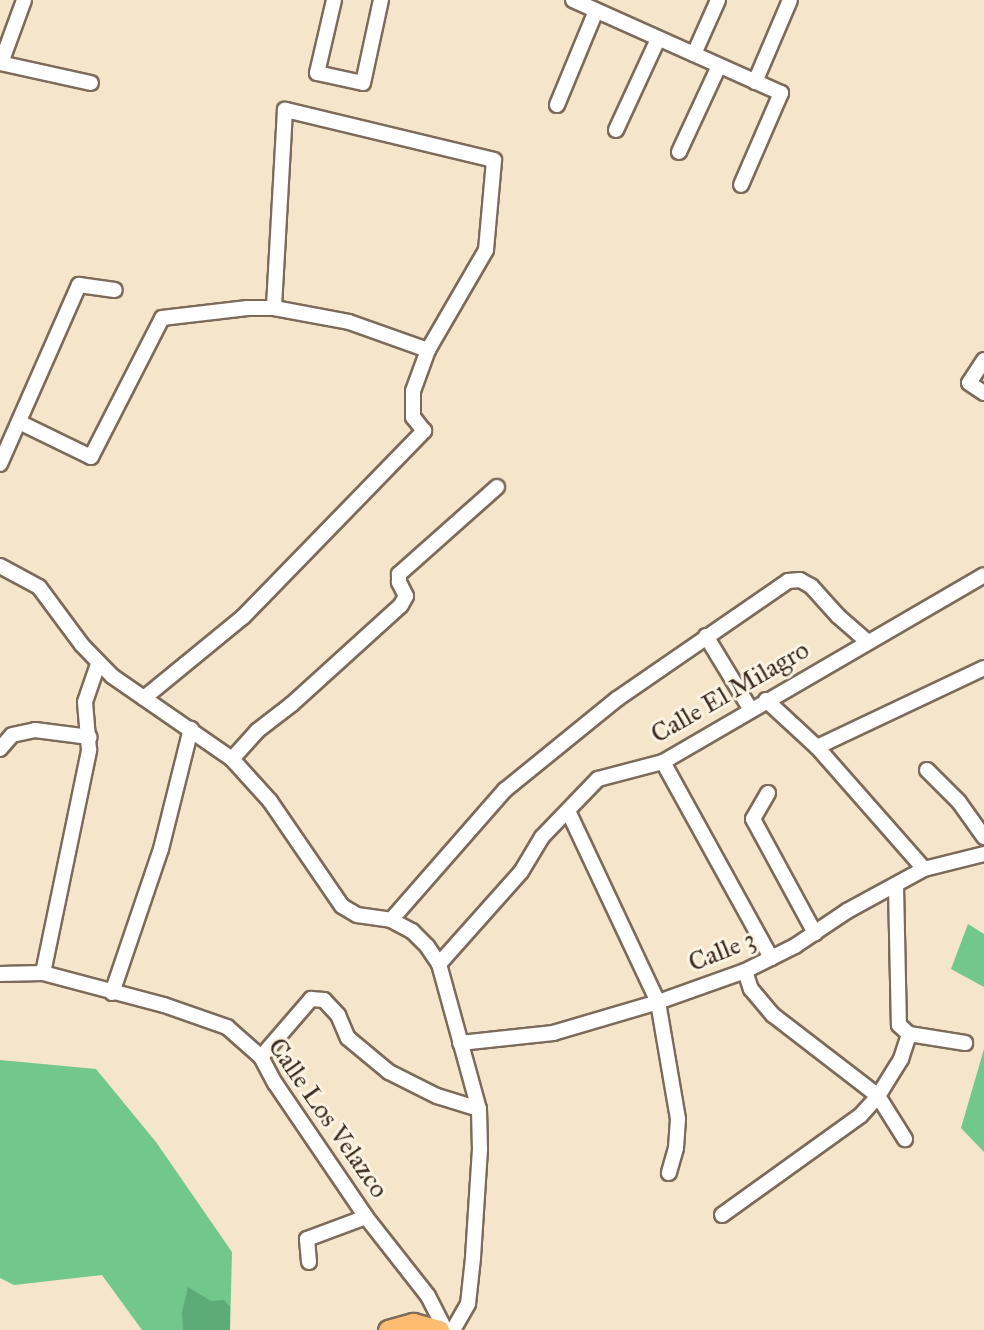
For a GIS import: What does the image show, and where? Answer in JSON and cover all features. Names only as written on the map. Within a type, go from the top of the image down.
[{"type":"highway","points":[[388,1330],[413,1323],[439,1330]]},
{"type":"street","points":[[24,0],[0,63],[91,83]]},
{"type":"street","points":[[334,0],[317,73],[363,83],[381,0]]},
{"type":"street","points":[[573,0],[781,93],[741,185]]},
{"type":"street","points":[[694,54],[718,0]]},
{"type":"street","points":[[755,82],[790,0]]},
{"type":"street","points":[[557,105],[596,11]]},
{"type":"street","points":[[616,130],[658,39]]},
{"type":"street","points":[[679,152],[719,66]]},
{"type":"street","points":[[144,698],[243,617],[424,431],[413,417],[413,391],[428,350],[486,250],[494,160],[285,110],[274,308]]},
{"type":"street","points":[[0,464],[79,285],[115,290]]},
{"type":"street","points":[[19,422],[91,457],[162,318],[247,308],[274,308],[349,322],[428,350]]},
{"type":"street","points":[[984,360],[969,383],[984,393]]},
{"type":"street","points":[[232,759],[257,731],[292,704],[401,606],[406,596],[399,582],[399,574],[497,487]]},
{"type":"street","points":[[0,566],[39,587],[98,664],[232,759],[270,801],[342,906],[357,915],[391,920],[412,931],[427,946],[439,964],[479,1108],[477,1208],[468,1304],[453,1330]]},
{"type":"street","name":"Calle El Milagro","points":[[439,964],[521,872],[542,837],[569,813],[598,779],[663,762],[984,575]]},
{"type":"street","points":[[391,920],[505,790],[617,699],[768,593],[796,579],[811,586],[838,616],[867,641]]},
{"type":"street","points":[[706,636],[751,710]]},
{"type":"street","points":[[43,973],[76,821],[90,737],[85,702],[98,664]]},
{"type":"street","points":[[817,747],[984,668]]},
{"type":"street","points":[[766,700],[817,747],[924,869]]},
{"type":"street","points":[[112,993],[161,849],[191,729]]},
{"type":"street","points":[[0,749],[12,735],[35,730],[90,737]]},
{"type":"street","points":[[663,762],[771,958]]},
{"type":"street","points":[[927,770],[959,802],[984,837]]},
{"type":"street","points":[[768,793],[753,819],[815,933]]},
{"type":"street","points":[[569,813],[658,1002],[678,1119],[676,1148],[669,1173]]},
{"type":"street","name":"Calle 3","points":[[460,1043],[553,1033],[658,1002],[744,971],[924,869],[984,854]]},
{"type":"street","points":[[896,886],[899,1025],[909,1034],[965,1043]]},
{"type":"street","points":[[744,971],[751,989],[773,1015],[877,1096],[905,1139]]},
{"type":"street","name":"Calle Los Velazco","points":[[0,974],[43,973],[164,1005],[227,1027],[261,1056],[275,1083],[366,1217],[428,1296],[445,1330]]},
{"type":"street","points":[[261,1056],[311,999],[324,1000],[338,1015],[348,1038],[388,1072],[437,1096],[479,1108]]},
{"type":"street","points":[[722,1215],[861,1115],[901,1059],[909,1034]]},
{"type":"street","points":[[309,1262],[307,1239],[366,1217]]},
{"type":"green space","points":[[968,924],[984,934],[984,987],[951,969]]},
{"type":"green space","points":[[984,1049],[984,1152],[961,1128]]},
{"type":"green space","points":[[0,1060],[96,1069],[156,1142],[232,1252],[230,1330],[142,1330],[102,1275],[14,1285],[0,1278]]},
{"type":"green space","points":[[188,1287],[211,1301],[224,1300],[230,1307],[230,1330],[183,1330],[182,1312]]}]
